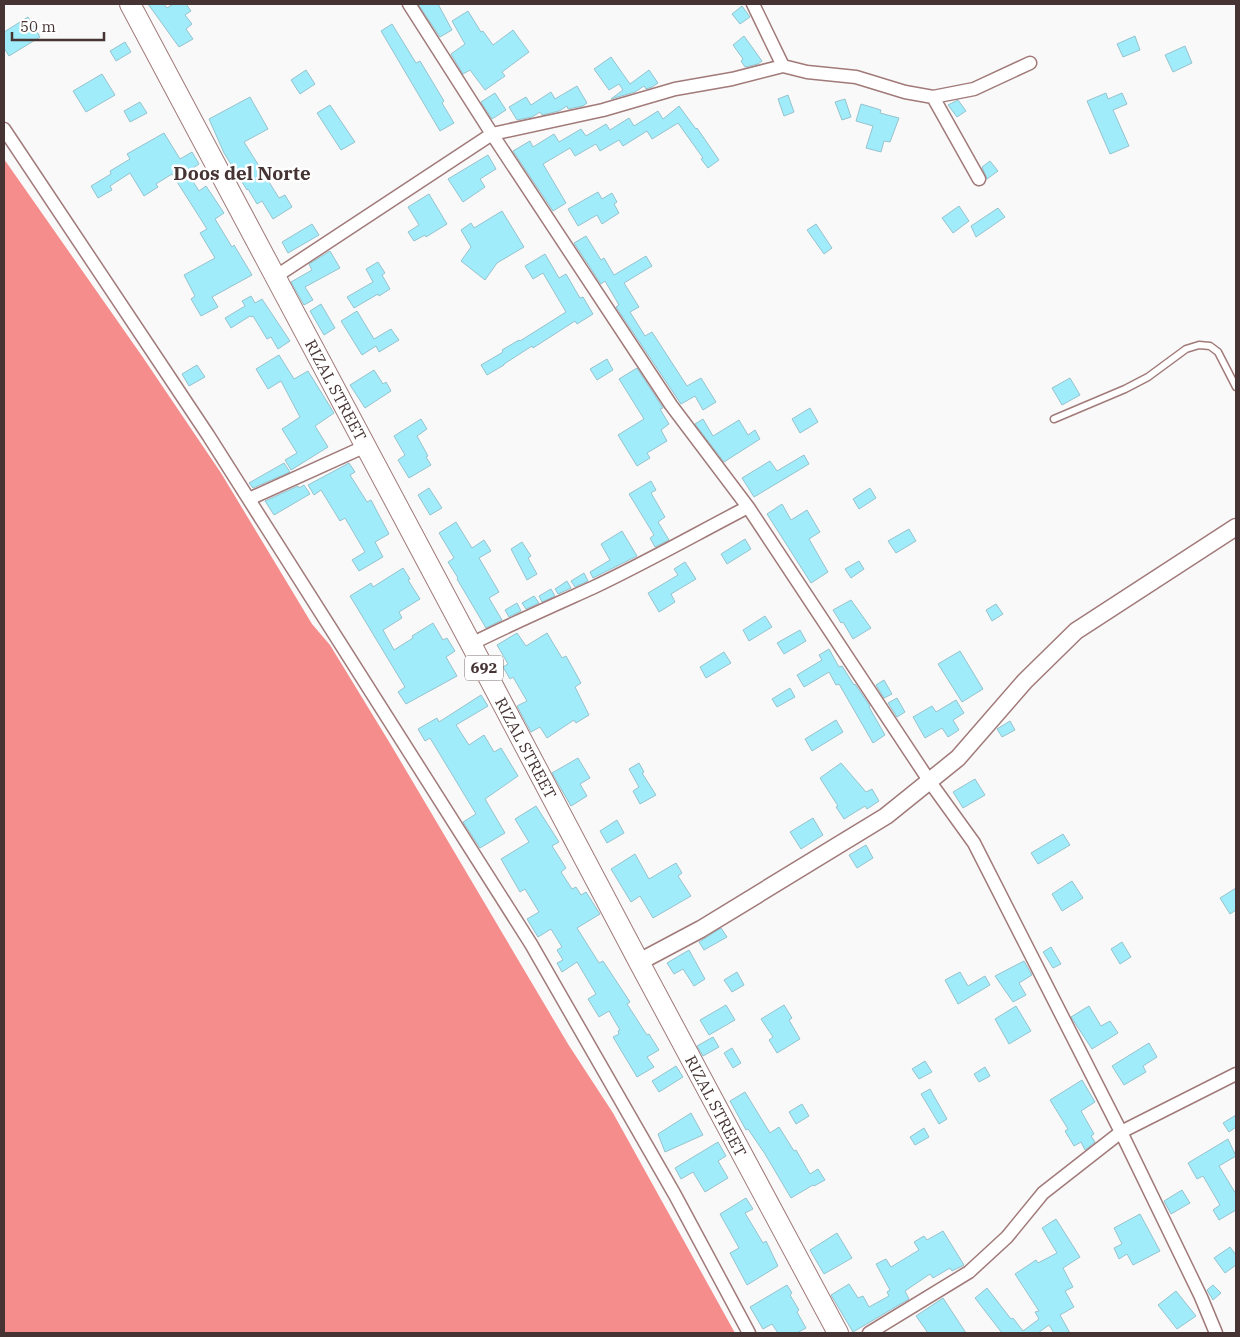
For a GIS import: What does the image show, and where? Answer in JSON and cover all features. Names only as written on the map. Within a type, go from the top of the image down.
[{"type":"main road","name":"RIZAL STREET","points":[[130,4],[838,1333]]},
{"type":"street","points":[[410,4],[492,134],[671,405],[748,507],[930,782],[974,843],[1121,1132],[1201,1297],[1216,1333]]},
{"type":"street","points":[[753,4],[783,66]]},
{"type":"street","points":[[276,277],[492,134],[603,110],[675,89],[732,79],[783,66],[807,72],[856,77],[905,92],[933,97],[974,89],[1030,63]]},
{"type":"street","points":[[933,97],[979,179]]},
{"type":"street","points":[[4,129],[202,426],[531,944],[674,1195],[748,1333]]},
{"type":"street","points":[[249,499],[366,446]]},
{"type":"street","points":[[471,644],[522,618],[593,588],[748,507]]},
{"type":"street","points":[[639,962],[701,929],[886,816],[958,758],[1025,681],[1076,631],[1236,527]]},
{"type":"street","points":[[869,1333],[969,1272],[1006,1237],[1043,1193],[1121,1132],[1236,1074]]},
{"type":"lane","points":[[1054,419],[1126,389],[1148,377],[1186,349],[1199,345],[1210,346],[1218,352],[1236,387]]},
{"type":"shaded area","points":[[4,159],[142,356],[221,473],[312,624],[330,645],[568,1044],[613,1113],[735,1333],[4,1333]]},
{"type":"building","points":[[148,4],[164,4],[167,8],[173,4],[186,4],[191,11],[185,15],[192,24],[186,29],[193,39],[179,47]]},
{"type":"building","points":[[418,4],[438,4],[452,30],[440,37]]},
{"type":"building","points":[[742,6],[750,17],[740,24],[732,14]]},
{"type":"building","points":[[468,11],[481,32],[483,31],[493,45],[513,30],[529,52],[502,72],[505,76],[485,90],[470,70],[463,74],[451,54],[465,44],[452,21]]},
{"type":"building","points":[[28,17],[40,37],[9,56],[4,48],[4,32]]},
{"type":"building","points":[[392,24],[416,63],[420,61],[444,101],[442,103],[454,123],[440,131],[381,31]]},
{"type":"building","points":[[744,36],[762,61],[758,64],[745,67],[741,61],[743,59],[733,45]]},
{"type":"building","points":[[1135,36],[1140,50],[1123,57],[1117,44]]},
{"type":"building","points":[[125,42],[131,52],[116,61],[110,51]]},
{"type":"building","points":[[1185,46],[1192,63],[1173,72],[1165,55]]},
{"type":"building","points":[[611,57],[630,84],[649,70],[658,83],[652,87],[646,89],[644,86],[635,92],[611,99],[623,90],[619,84],[609,90],[594,69]]},
{"type":"building","points":[[306,70],[315,84],[300,94],[291,80]]},
{"type":"building","points":[[102,74],[115,95],[86,112],[73,91]]},
{"type":"building","points":[[577,86],[587,103],[583,106],[568,109],[567,106],[559,111],[542,115],[540,112],[532,117],[517,120],[509,107],[526,97],[531,105],[551,92],[555,99]]},
{"type":"building","points":[[495,93],[506,110],[492,119],[481,102]]},
{"type":"building","points":[[1106,93],[1108,99],[1122,93],[1127,104],[1113,110],[1129,146],[1110,154],[1087,101]]},
{"type":"building","points":[[788,95],[794,112],[784,116],[778,99]]},
{"type":"building","points":[[250,97],[268,129],[244,142],[279,198],[285,195],[292,207],[273,219],[262,201],[257,204],[247,190],[224,153],[209,119]]},
{"type":"building","points":[[845,99],[851,117],[842,120],[835,102]]},
{"type":"building","points":[[958,100],[966,111],[957,117],[948,105]]},
{"type":"building","points":[[140,102],[147,113],[130,122],[124,111]]},
{"type":"building","points":[[861,104],[881,110],[880,113],[899,118],[890,142],[884,141],[881,152],[866,148],[873,126],[856,121]]},
{"type":"building","points":[[330,105],[355,142],[341,150],[317,113]]},
{"type":"building","points":[[679,106],[719,160],[708,168],[678,123],[652,139],[647,131],[623,146],[619,140],[600,151],[596,144],[575,156],[570,148],[543,164],[566,203],[553,211],[513,151],[530,141],[533,147],[554,134],[559,142],[581,129],[586,136],[606,124],[610,130],[629,118],[634,126],[658,111],[663,119]]},
{"type":"building","points":[[164,133],[180,159],[192,152],[199,164],[187,172],[199,191],[206,186],[224,213],[215,219],[232,247],[234,245],[252,275],[212,297],[218,307],[201,316],[191,299],[195,296],[184,275],[215,258],[200,233],[207,229],[172,174],[156,184],[158,187],[144,196],[130,173],[110,186],[112,190],[98,198],[91,186],[111,174],[110,171],[130,159],[127,154]]},
{"type":"building","points":[[488,155],[496,169],[480,179],[485,187],[463,202],[448,179]]},
{"type":"building","points":[[990,161],[998,171],[987,179],[982,167]]},
{"type":"building","points":[[598,192],[602,199],[612,193],[617,202],[614,204],[619,213],[602,224],[597,215],[578,226],[568,209]]},
{"type":"building","points":[[429,194],[447,224],[426,237],[425,235],[414,241],[408,232],[419,225],[408,207]]},
{"type":"building","points":[[959,206],[969,221],[953,233],[942,218]]},
{"type":"building","points":[[998,208],[1005,217],[976,237],[971,226]]},
{"type":"building","points":[[502,211],[524,247],[497,263],[485,280],[461,261],[471,247],[461,230],[471,223],[474,228]]},
{"type":"building","points":[[312,224],[319,235],[288,253],[282,242]]},
{"type":"building","points":[[816,224],[832,248],[824,254],[807,230]]},
{"type":"building","points":[[586,236],[601,260],[604,258],[614,275],[646,256],[652,266],[624,283],[639,307],[630,312],[645,336],[652,332],[687,386],[701,378],[716,402],[703,410],[695,396],[681,404],[616,307],[619,305],[605,281],[601,284],[574,243]]},
{"type":"building","points":[[330,251],[340,268],[305,287],[313,300],[304,305],[291,282],[312,270],[309,264]]},
{"type":"building","points":[[545,254],[559,278],[566,274],[580,298],[583,297],[593,314],[577,324],[575,321],[487,375],[481,365],[503,352],[502,350],[566,312],[543,273],[533,279],[525,266]]},
{"type":"building","points":[[378,262],[385,273],[382,275],[390,289],[354,308],[347,297],[373,282],[366,269]]},
{"type":"building","points":[[251,296],[255,303],[262,299],[290,341],[278,349],[271,337],[267,339],[253,316],[231,328],[225,318],[245,306],[242,301]]},
{"type":"building","points":[[321,304],[335,328],[324,335],[310,311]]},
{"type":"building","points":[[357,311],[374,339],[391,329],[399,340],[379,352],[376,346],[362,355],[341,321]]},
{"type":"building","points":[[279,355],[294,379],[308,371],[334,413],[315,426],[328,447],[291,470],[285,460],[297,453],[282,429],[300,417],[281,381],[268,389],[256,369]]},
{"type":"building","points":[[607,359],[613,370],[597,380],[590,369]]},
{"type":"building","points":[[197,365],[205,377],[189,386],[182,374]]},
{"type":"building","points":[[637,368],[663,408],[660,409],[669,424],[661,430],[667,441],[647,453],[650,458],[637,466],[618,435],[644,419],[619,379]]},
{"type":"building","points":[[374,370],[383,384],[386,382],[391,391],[365,408],[350,385]]},
{"type":"building","points":[[1070,378],[1080,395],[1062,405],[1052,388]]},
{"type":"building","points":[[810,408],[818,422],[800,433],[792,419]]},
{"type":"building","points":[[421,419],[427,429],[417,436],[431,465],[409,478],[398,460],[405,455],[394,436]]},
{"type":"building","points":[[703,419],[713,436],[739,420],[748,435],[755,430],[760,439],[724,462],[695,424]]},
{"type":"building","points":[[804,455],[809,464],[754,497],[742,478],[770,461],[777,471]]},
{"type":"building","points":[[284,463],[290,472],[253,488],[249,483]]},
{"type":"building","points":[[349,463],[355,472],[350,475],[367,502],[371,500],[389,534],[375,542],[383,557],[359,571],[352,560],[365,552],[345,518],[340,521],[321,490],[314,495],[308,485]]},
{"type":"building","points":[[651,481],[656,490],[651,493],[665,517],[658,522],[669,540],[655,547],[650,538],[654,535],[629,494]]},
{"type":"building","points":[[304,485],[310,494],[274,515],[265,501]]},
{"type":"building","points":[[429,488],[442,508],[430,515],[418,495]]},
{"type":"building","points":[[870,488],[876,498],[859,509],[853,499]]},
{"type":"building","points":[[782,504],[791,520],[807,510],[820,532],[809,539],[828,572],[811,583],[767,514]]},
{"type":"building","points":[[456,522],[472,548],[484,540],[491,551],[479,558],[499,592],[489,598],[502,620],[486,628],[448,562],[454,558],[439,533]]},
{"type":"building","points":[[909,529],[916,541],[896,553],[888,541]]},
{"type":"building","points":[[622,531],[637,556],[593,578],[590,572],[610,560],[601,544]]},
{"type":"building","points":[[745,539],[751,549],[727,564],[721,554]]},
{"type":"building","points":[[522,542],[531,556],[528,558],[537,574],[527,580],[511,549]]},
{"type":"building","points":[[859,561],[864,569],[851,578],[845,569]]},
{"type":"building","points":[[685,562],[696,579],[671,594],[675,602],[659,612],[648,593],[678,575],[674,569]]},
{"type":"building","points":[[403,568],[420,599],[399,612],[402,618],[383,630],[394,650],[433,623],[443,640],[447,638],[455,651],[446,657],[457,676],[406,704],[398,692],[405,687],[350,596],[371,583],[373,587]]},
{"type":"building","points":[[584,573],[588,581],[575,587],[571,581]]},
{"type":"building","points":[[567,581],[571,588],[558,594],[555,589]]},
{"type":"building","points":[[551,589],[555,596],[542,602],[539,596]]},
{"type":"building","points":[[534,596],[539,603],[526,609],[522,603]]},
{"type":"building","points":[[851,600],[871,628],[853,639],[833,610]]},
{"type":"building","points":[[517,603],[521,611],[509,617],[505,610]]},
{"type":"building","points":[[996,604],[1003,614],[992,621],[986,610]]},
{"type":"building","points":[[765,616],[772,627],[749,641],[743,630]]},
{"type":"building","points":[[800,630],[806,641],[784,654],[777,643]]},
{"type":"building","points":[[517,633],[526,646],[547,633],[562,658],[566,656],[581,683],[575,687],[589,715],[576,723],[574,720],[547,738],[540,727],[531,732],[517,706],[527,701],[513,677],[510,679],[503,667],[508,664],[497,645]]},
{"type":"building","points":[[829,649],[839,667],[842,666],[870,706],[885,735],[873,743],[839,684],[836,685],[829,672],[804,687],[797,675],[822,660],[819,655]]},
{"type":"building","points":[[960,651],[983,689],[962,702],[938,664]]},
{"type":"building","points":[[724,652],[731,663],[706,678],[700,667]]},
{"type":"building","points":[[884,680],[892,694],[884,698],[876,685]]},
{"type":"building","points":[[790,688],[795,697],[777,707],[772,699]]},
{"type":"building","points":[[481,695],[488,706],[456,725],[469,745],[484,735],[494,752],[501,748],[518,776],[485,799],[505,833],[480,848],[463,822],[476,814],[430,738],[425,741],[418,729],[437,718],[439,722]]},
{"type":"building","points":[[897,698],[905,712],[897,717],[888,703]]},
{"type":"building","points":[[956,700],[964,713],[953,720],[959,730],[948,737],[942,728],[925,738],[913,717],[932,706],[936,712]]},
{"type":"building","points":[[836,720],[843,732],[812,751],[805,739]]},
{"type":"building","points":[[1010,721],[1015,730],[1002,737],[997,729]]},
{"type":"building","points":[[578,758],[590,778],[580,784],[587,796],[571,806],[552,773]]},
{"type":"building","points":[[639,763],[644,772],[642,773],[656,795],[640,804],[633,791],[639,787],[629,769]]},
{"type":"building","points":[[841,763],[866,792],[872,789],[879,801],[867,809],[865,806],[844,819],[820,778]]},
{"type":"building","points":[[975,779],[985,795],[963,808],[953,792]]},
{"type":"building","points":[[536,806],[559,842],[552,846],[566,868],[561,872],[572,889],[576,887],[581,895],[586,892],[600,914],[577,928],[599,963],[603,961],[630,1002],[627,1004],[659,1050],[647,1057],[654,1067],[637,1077],[613,1037],[619,1034],[618,1031],[620,1030],[609,1011],[599,1017],[588,999],[596,994],[577,962],[562,972],[557,963],[563,960],[557,950],[562,947],[551,929],[538,937],[527,919],[539,912],[525,889],[520,892],[501,859],[529,842],[515,819]]},
{"type":"building","points":[[813,818],[823,835],[801,849],[790,832]]},
{"type":"building","points":[[617,820],[624,833],[607,843],[600,831]]},
{"type":"building","points":[[1063,834],[1070,845],[1038,864],[1031,853]]},
{"type":"building","points":[[866,845],[873,858],[857,868],[849,855]]},
{"type":"building","points":[[635,854],[649,879],[676,863],[682,873],[678,876],[691,896],[653,918],[640,896],[631,902],[611,869]]},
{"type":"building","points":[[1072,881],[1083,898],[1062,911],[1052,894]]},
{"type":"building","points":[[1236,888],[1236,910],[1230,914],[1220,898]]},
{"type":"building","points":[[721,928],[727,937],[704,950],[699,942]]},
{"type":"building","points":[[1122,942],[1131,957],[1120,964],[1111,949]]},
{"type":"building","points":[[1051,947],[1061,964],[1053,968],[1043,952]]},
{"type":"building","points":[[689,950],[705,979],[694,986],[683,969],[674,974],[667,963]]},
{"type":"building","points":[[1024,961],[1032,975],[1019,983],[1026,995],[1013,1002],[995,976]]},
{"type":"building","points":[[737,972],[744,985],[732,992],[724,980]]},
{"type":"building","points":[[960,972],[968,986],[985,976],[990,985],[958,1004],[945,980]]},
{"type":"building","points":[[726,1005],[735,1020],[709,1035],[700,1020]]},
{"type":"building","points":[[784,1005],[792,1018],[789,1020],[800,1039],[777,1053],[769,1040],[773,1037],[761,1019]]},
{"type":"building","points":[[1016,1006],[1031,1031],[1009,1044],[995,1019]]},
{"type":"building","points":[[1089,1006],[1101,1026],[1110,1021],[1118,1033],[1092,1049],[1071,1017]]},
{"type":"building","points":[[713,1037],[719,1047],[703,1056],[697,1046]]},
{"type":"building","points":[[1149,1043],[1157,1057],[1143,1066],[1146,1072],[1124,1085],[1112,1066]]},
{"type":"building","points":[[732,1048],[741,1063],[733,1068],[724,1053]]},
{"type":"building","points":[[925,1061],[932,1072],[919,1079],[912,1069]]},
{"type":"building","points":[[676,1066],[683,1077],[659,1092],[652,1081]]},
{"type":"building","points":[[985,1067],[990,1076],[979,1082],[974,1074]]},
{"type":"building","points":[[1082,1080],[1095,1102],[1081,1111],[1094,1134],[1091,1136],[1095,1142],[1085,1150],[1081,1142],[1074,1146],[1065,1131],[1068,1129],[1050,1100]]},
{"type":"building","points":[[930,1089],[947,1119],[939,1124],[921,1094]]},
{"type":"building","points":[[745,1092],[770,1133],[779,1127],[794,1151],[796,1150],[810,1174],[818,1169],[825,1180],[791,1198],[765,1154],[748,1129],[746,1130],[730,1101]]},
{"type":"building","points":[[802,1104],[809,1116],[796,1124],[789,1112]]},
{"type":"building","points":[[691,1113],[703,1135],[665,1152],[658,1134]]},
{"type":"building","points":[[1236,1115],[1236,1127],[1229,1132],[1223,1123]]},
{"type":"building","points":[[924,1128],[929,1137],[915,1145],[910,1137]]},
{"type":"building","points":[[1228,1139],[1236,1156],[1219,1166],[1236,1194],[1236,1210],[1219,1220],[1213,1210],[1220,1205],[1203,1176],[1197,1179],[1188,1163]]},
{"type":"building","points":[[718,1142],[726,1156],[718,1161],[728,1178],[705,1192],[693,1172],[681,1179],[675,1168]]},
{"type":"building","points":[[1182,1190],[1190,1203],[1171,1214],[1164,1201]]},
{"type":"building","points":[[746,1198],[753,1209],[745,1213],[763,1243],[766,1241],[778,1266],[747,1285],[730,1253],[739,1248],[720,1214]]},
{"type":"building","points":[[1140,1214],[1160,1251],[1133,1265],[1127,1254],[1119,1259],[1114,1248],[1122,1244],[1114,1228]]},
{"type":"building","points":[[1056,1219],[1080,1257],[1063,1268],[1073,1287],[1065,1291],[1074,1307],[1060,1315],[1070,1333],[1054,1333],[1049,1325],[1038,1333],[1002,1333],[975,1298],[987,1288],[1023,1331],[1039,1319],[1035,1312],[1039,1311],[1015,1274],[1036,1260],[1038,1263],[1057,1253],[1042,1228]]},
{"type":"building","points":[[943,1231],[964,1265],[952,1271],[950,1268],[933,1278],[930,1274],[905,1291],[909,1299],[853,1332],[831,1295],[849,1284],[858,1298],[863,1296],[869,1307],[889,1296],[887,1292],[890,1290],[876,1264],[886,1259],[891,1267],[919,1250],[914,1242],[924,1236],[927,1240]]},
{"type":"building","points":[[837,1233],[852,1258],[824,1274],[810,1250]]},
{"type":"building","points":[[1230,1247],[1236,1255],[1236,1265],[1225,1273],[1214,1258]]},
{"type":"building","points":[[787,1285],[792,1293],[790,1295],[799,1310],[797,1312],[806,1328],[797,1333],[778,1333],[772,1324],[763,1329],[750,1307]]},
{"type":"building","points":[[1213,1285],[1221,1293],[1213,1300],[1207,1290]]},
{"type":"building","points":[[1176,1291],[1196,1316],[1177,1329],[1158,1305]]},
{"type":"building","points":[[943,1298],[966,1333],[928,1333],[916,1316]]},
{"type":"district","name":"Doos del Norte","points":[[242,173]]}]
